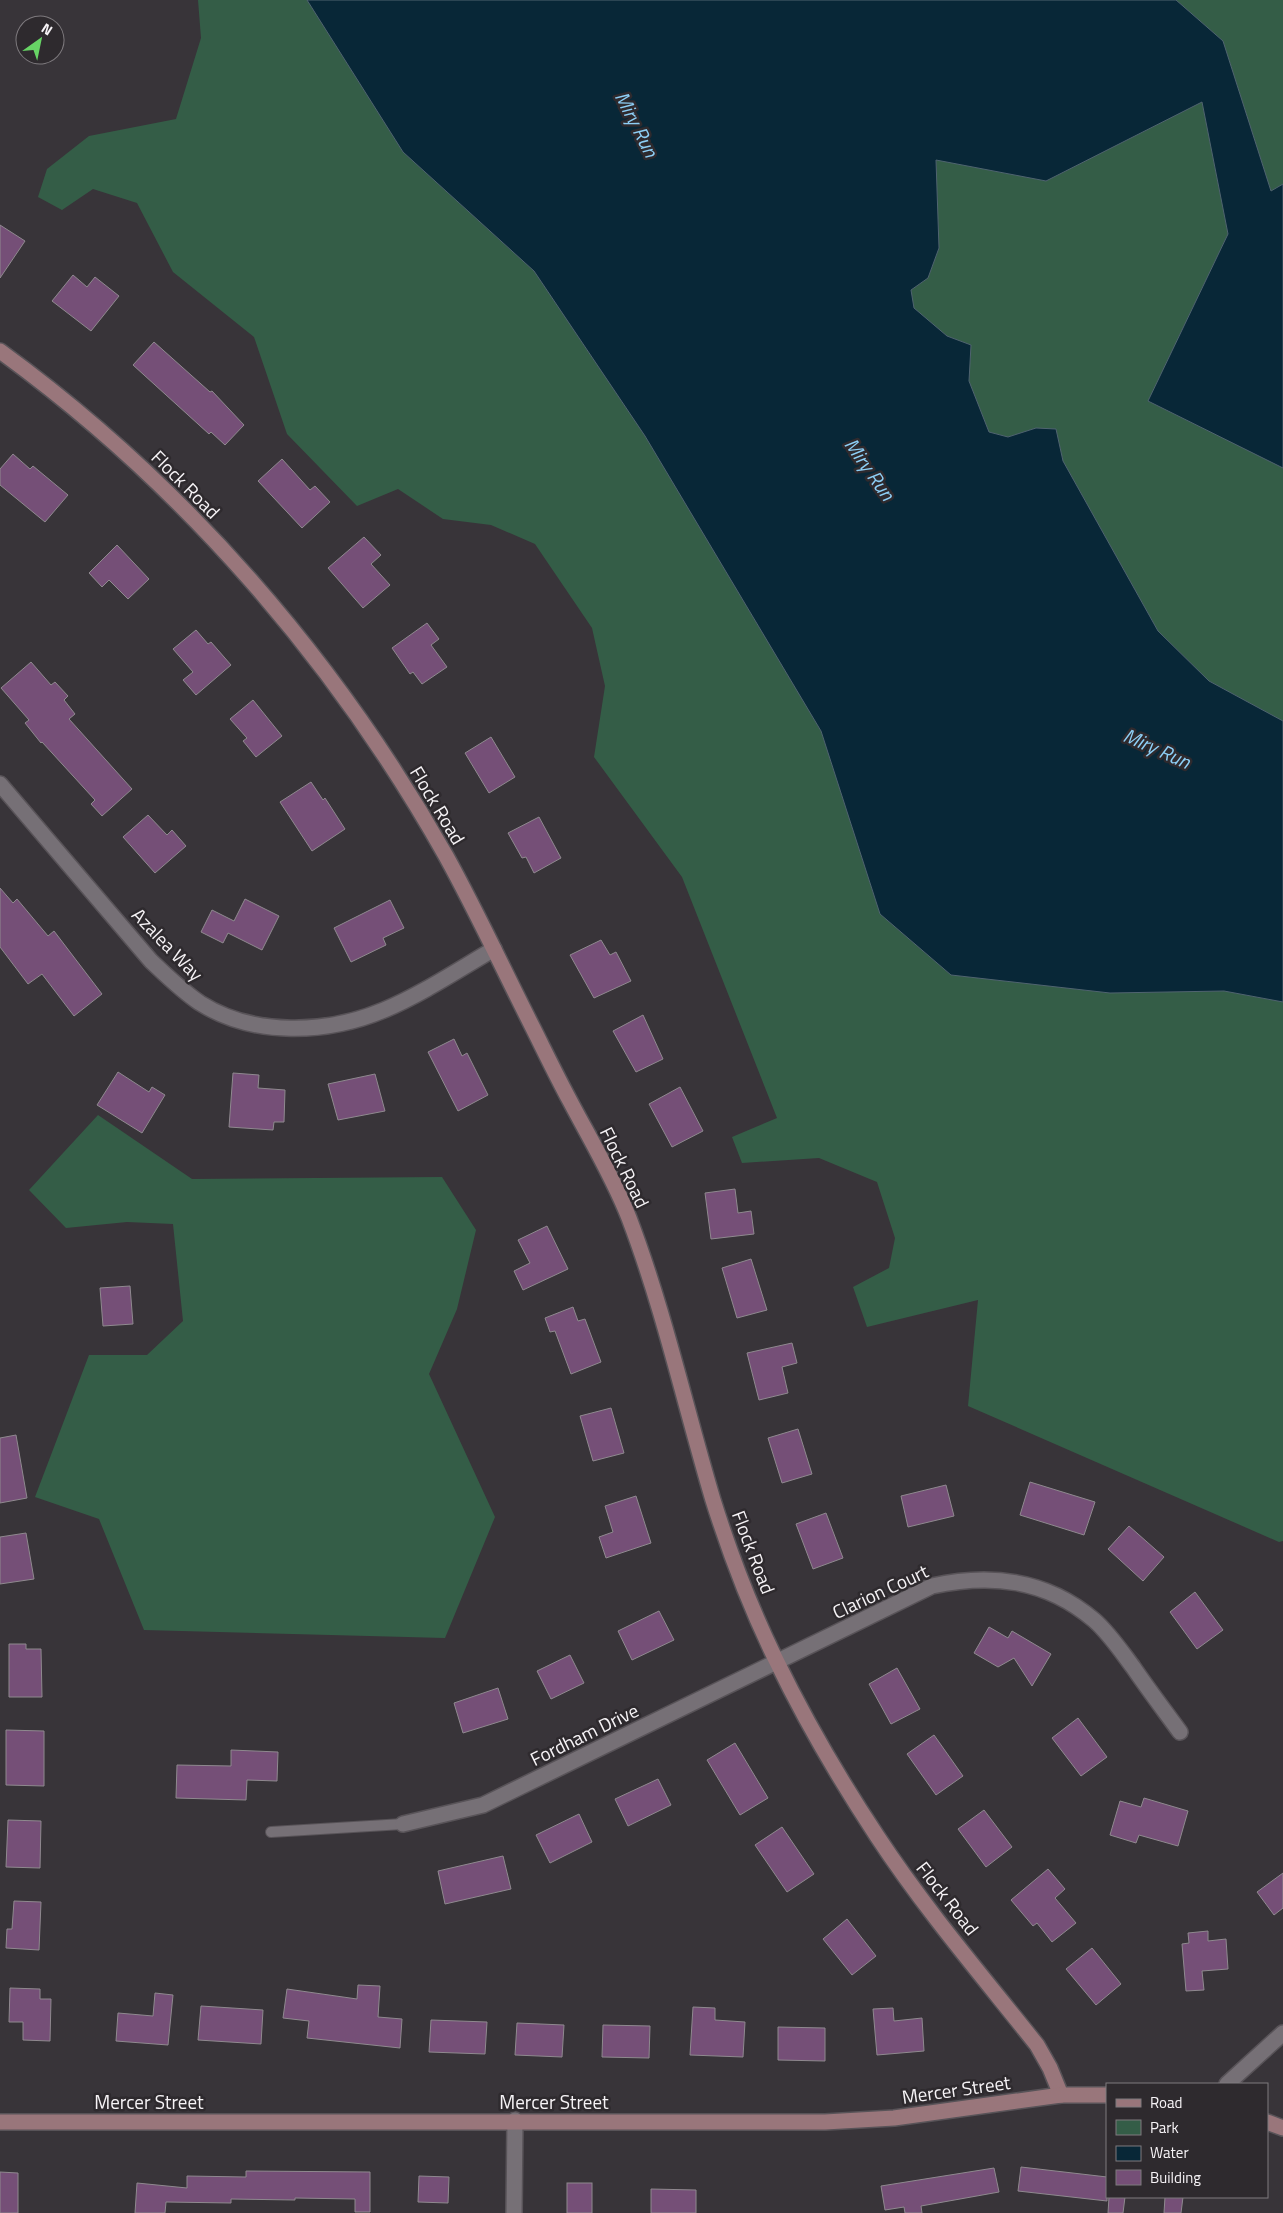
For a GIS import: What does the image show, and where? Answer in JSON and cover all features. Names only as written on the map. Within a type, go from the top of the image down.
[{"type":"street","name":"Flock Road","points":[[0,351],[78,411],[150,475],[259,589],[312,654],[368,730],[447,858],[569,1099],[600,1156],[627,1214],[668,1333],[715,1506],[736,1564],[777,1663],[840,1777],[878,1838],[916,1892],[1037,2045],[1050,2068],[1061,2096]]},
{"type":"street","name":"Azalea Way","points":[[0,784],[151,961],[177,987],[202,1004],[226,1016],[254,1024],[291,1028],[319,1028],[348,1022],[383,1010],[418,993],[494,949]]},
{"type":"street","name":"Clarion Court","points":[[777,1663],[932,1586],[961,1580],[990,1578],[1019,1582],[1047,1591],[1070,1603],[1094,1620],[1114,1642],[1180,1732]]},
{"type":"street","name":"Fordham Drive","points":[[403,1824],[483,1805],[777,1663]]},
{"type":"street","points":[[1228,2083],[1283,2033]]},
{"type":"street","name":"Mercer Street","points":[[0,2122],[515,2120],[825,2122],[894,2118],[1061,2096],[1106,2095]]},
{"type":"street","points":[[514,2213],[515,2120]]},
{"type":"street","points":[[1268,2122],[1283,2128]]},
{"type":"lane","points":[[272,1832],[403,1824]]},
{"type":"green space","points":[[198,0],[307,0],[403,152],[534,271],[645,436],[821,731],[880,914],[951,975],[1110,993],[1224,991],[1283,1002],[1283,1541],[1279,1542],[968,1406],[978,1300],[867,1327],[853,1287],[889,1268],[895,1238],[877,1182],[819,1158],[742,1163],[732,1137],[777,1118],[682,877],[594,757],[605,686],[592,628],[535,544],[491,525],[443,519],[398,489],[357,506],[287,434],[254,337],[173,272],[137,203],[93,189],[62,210],[38,197],[47,169],[89,136],[176,119],[201,38]]},
{"type":"green space","points":[[1176,0],[1283,0],[1283,184],[1271,191],[1223,41]]},
{"type":"green space","points":[[1202,102],[1228,234],[1148,401],[1283,468],[1283,721],[1209,681],[1158,631],[1063,461],[1056,430],[1036,428],[1008,437],[989,432],[969,381],[971,345],[947,336],[913,308],[911,290],[928,278],[939,248],[936,159],[1046,181]]},
{"type":"green space","points":[[98,1115],[192,1179],[442,1177],[476,1230],[457,1309],[429,1374],[495,1517],[445,1638],[144,1630],[99,1519],[35,1497],[89,1355],[147,1355],[183,1321],[173,1224],[127,1222],[66,1228],[29,1190]]},
{"type":"water","name":"Miry Run","points":[[307,0],[1176,0],[1223,41],[1271,191],[1283,184],[1283,468],[1148,401],[1228,234],[1202,102],[1046,181],[936,160],[939,248],[928,278],[911,290],[914,308],[947,336],[971,345],[969,381],[989,432],[1008,437],[1036,428],[1056,429],[1063,461],[1158,631],[1209,681],[1283,721],[1283,1002],[1224,991],[1110,993],[951,975],[880,914],[821,731],[645,436],[534,271],[403,152]]},
{"type":"building","points":[[0,225],[25,241],[0,278]]},
{"type":"building","points":[[73,275],[87,287],[95,277],[119,296],[91,331],[52,301]]},
{"type":"building","points":[[154,342],[210,392],[212,391],[244,425],[225,445],[211,432],[209,434],[133,365]]},
{"type":"building","points":[[13,454],[30,469],[33,466],[68,495],[45,522],[0,485],[0,469]]},
{"type":"building","points":[[282,459],[310,490],[315,486],[330,502],[302,528],[258,481]]},
{"type":"building","points":[[364,537],[381,555],[371,564],[390,585],[363,608],[328,568]]},
{"type":"building","points":[[117,545],[149,579],[128,599],[109,580],[102,587],[89,573]]},
{"type":"building","points":[[427,623],[439,639],[431,645],[447,667],[422,684],[413,672],[410,674],[392,648]]},
{"type":"building","points":[[196,630],[208,644],[211,642],[231,665],[196,695],[183,680],[193,672],[173,649]]},
{"type":"building","points":[[31,662],[51,685],[55,682],[68,696],[64,700],[75,714],[69,719],[132,789],[102,816],[91,804],[95,800],[41,743],[25,723],[29,720],[1,688]]},
{"type":"building","points":[[253,700],[282,736],[256,757],[243,741],[247,738],[230,719]]},
{"type":"building","points":[[491,737],[515,777],[489,793],[465,753]]},
{"type":"building","points":[[311,782],[323,800],[325,798],[345,829],[312,851],[280,802]]},
{"type":"building","points":[[148,815],[167,835],[172,830],[186,846],[155,873],[123,837]]},
{"type":"building","points":[[539,817],[561,858],[534,873],[526,857],[522,858],[508,833]]},
{"type":"building","points":[[0,888],[13,903],[17,899],[48,936],[54,931],[102,994],[74,1016],[42,974],[28,984],[0,947]]},
{"type":"building","points":[[245,899],[279,916],[262,950],[228,933],[223,943],[201,932],[212,910],[234,921]]},
{"type":"building","points":[[390,900],[404,928],[383,938],[386,945],[351,962],[334,928]]},
{"type":"building","points":[[601,940],[610,955],[616,952],[631,981],[594,998],[570,955]]},
{"type":"building","points":[[643,1015],[663,1059],[636,1072],[613,1031]]},
{"type":"building","points":[[454,1039],[462,1056],[467,1053],[488,1095],[458,1111],[428,1052]]},
{"type":"building","points":[[118,1072],[149,1092],[152,1087],[165,1095],[142,1133],[97,1105]]},
{"type":"building","points":[[233,1073],[259,1075],[258,1088],[285,1090],[284,1122],[274,1122],[273,1130],[229,1127]]},
{"type":"building","points":[[375,1074],[385,1111],[338,1120],[328,1084]]},
{"type":"building","points":[[680,1087],[703,1131],[672,1147],[649,1104]]},
{"type":"building","points":[[735,1189],[738,1213],[751,1211],[754,1234],[711,1239],[705,1193]]},
{"type":"building","points":[[547,1226],[568,1269],[523,1290],[514,1271],[530,1263],[518,1240]]},
{"type":"building","points":[[751,1259],[767,1310],[737,1318],[722,1268]]},
{"type":"building","points":[[130,1286],[133,1324],[103,1326],[100,1288]]},
{"type":"building","points":[[573,1307],[578,1321],[585,1319],[601,1362],[571,1374],[555,1331],[550,1332],[545,1318]]},
{"type":"building","points":[[792,1343],[797,1363],[782,1367],[788,1393],[759,1400],[747,1353]]},
{"type":"building","points":[[611,1408],[624,1453],[593,1461],[580,1416]]},
{"type":"building","points":[[798,1429],[812,1474],[782,1483],[768,1438]]},
{"type":"building","points":[[16,1435],[27,1498],[0,1503],[0,1438]]},
{"type":"building","points":[[1030,1482],[1095,1502],[1084,1535],[1020,1515]]},
{"type":"building","points":[[946,1485],[954,1516],[908,1527],[901,1496]]},
{"type":"building","points":[[636,1496],[651,1543],[606,1558],[599,1537],[613,1532],[605,1506]]},
{"type":"building","points":[[826,1513],[843,1558],[813,1569],[796,1524]]},
{"type":"building","points":[[1129,1526],[1164,1557],[1143,1581],[1108,1549]]},
{"type":"building","points":[[26,1533],[34,1579],[0,1584],[0,1537]]},
{"type":"building","points":[[1195,1592],[1223,1630],[1197,1649],[1170,1612]]},
{"type":"building","points":[[659,1611],[674,1640],[632,1660],[618,1631]]},
{"type":"building","points":[[989,1627],[1008,1638],[1012,1631],[1051,1654],[1032,1686],[1014,1658],[998,1667],[974,1653]]},
{"type":"building","points":[[9,1644],[26,1644],[26,1649],[41,1649],[42,1697],[9,1697]]},
{"type":"building","points":[[570,1655],[584,1683],[551,1699],[537,1671]]},
{"type":"building","points":[[897,1668],[920,1709],[891,1724],[869,1684]]},
{"type":"building","points":[[498,1688],[508,1719],[463,1733],[454,1703]]},
{"type":"building","points":[[1078,1718],[1107,1757],[1081,1776],[1052,1738]]},
{"type":"building","points":[[6,1730],[44,1731],[44,1786],[6,1785]]},
{"type":"building","points":[[934,1735],[963,1776],[936,1795],[907,1754]]},
{"type":"building","points":[[735,1743],[768,1798],[740,1815],[707,1760]]},
{"type":"building","points":[[231,1750],[278,1752],[277,1781],[247,1780],[246,1800],[176,1798],[177,1765],[231,1766]]},
{"type":"building","points":[[658,1779],[671,1805],[628,1826],[615,1799]]},
{"type":"building","points":[[1144,1798],[1188,1811],[1178,1846],[1139,1835],[1136,1843],[1110,1835],[1120,1801],[1141,1807]]},
{"type":"building","points":[[984,1810],[1012,1847],[986,1867],[958,1829]]},
{"type":"building","points":[[579,1814],[592,1842],[550,1863],[536,1835]]},
{"type":"building","points":[[8,1820],[41,1821],[40,1868],[6,1867]]},
{"type":"building","points":[[782,1827],[814,1874],[787,1892],[755,1845]]},
{"type":"building","points":[[503,1856],[511,1889],[445,1904],[438,1871]]},
{"type":"building","points":[[1048,1869],[1065,1889],[1055,1898],[1076,1923],[1052,1942],[1037,1923],[1033,1926],[1011,1900]]},
{"type":"building","points":[[1283,1873],[1283,1908],[1274,1915],[1257,1892]]},
{"type":"building","points":[[14,1901],[41,1902],[39,1950],[6,1948],[7,1929],[12,1929]]},
{"type":"building","points":[[847,1919],[876,1956],[852,1975],[823,1939]]},
{"type":"building","points":[[1208,1931],[1208,1941],[1226,1939],[1228,1969],[1202,1971],[1204,1990],[1186,1991],[1182,1944],[1189,1943],[1188,1933]]},
{"type":"building","points":[[1092,1948],[1121,1984],[1096,2005],[1066,1969]]},
{"type":"building","points":[[358,1985],[380,1986],[378,2017],[402,2019],[400,2048],[307,2038],[309,2021],[283,2018],[287,1989],[357,1999]]},
{"type":"building","points":[[10,1988],[40,1989],[40,1999],[51,1999],[50,2041],[23,2040],[23,2022],[9,2022]]},
{"type":"building","points":[[155,1993],[173,1995],[168,2045],[116,2041],[118,2013],[153,2016]]},
{"type":"building","points":[[201,2006],[263,2010],[261,2044],[198,2040]]},
{"type":"building","points":[[693,2007],[715,2008],[715,2020],[745,2022],[743,2057],[690,2055]]},
{"type":"building","points":[[893,2008],[894,2021],[922,2018],[924,2051],[877,2055],[873,2009]]},
{"type":"building","points":[[431,2020],[487,2022],[485,2054],[429,2052]]},
{"type":"building","points":[[517,2023],[564,2025],[562,2057],[515,2055]]},
{"type":"building","points":[[603,2025],[650,2026],[649,2058],[602,2057]]},
{"type":"building","points":[[778,2027],[825,2028],[825,2061],[778,2060]]},
{"type":"building","points":[[1021,2167],[1106,2177],[1107,2201],[1018,2191]]},
{"type":"building","points":[[994,2168],[999,2192],[921,2206],[922,2213],[905,2213],[904,2207],[885,2210],[881,2186]]},
{"type":"building","points":[[246,2171],[370,2172],[370,2212],[355,2212],[355,2199],[295,2198],[295,2200],[231,2199],[231,2203],[166,2202],[165,2213],[135,2213],[137,2183],[187,2188],[187,2176],[246,2177]]},
{"type":"building","points":[[0,2172],[18,2173],[18,2213],[0,2213]]},
{"type":"building","points":[[419,2176],[449,2177],[448,2203],[418,2202]]},
{"type":"building","points":[[567,2183],[592,2183],[592,2213],[567,2213]]},
{"type":"building","points":[[651,2189],[696,2190],[696,2213],[651,2213]]},
{"type":"building","points":[[1109,2198],[1125,2198],[1123,2213],[1108,2213]]},
{"type":"building","points":[[1165,2198],[1183,2198],[1181,2213],[1164,2213]]}]
